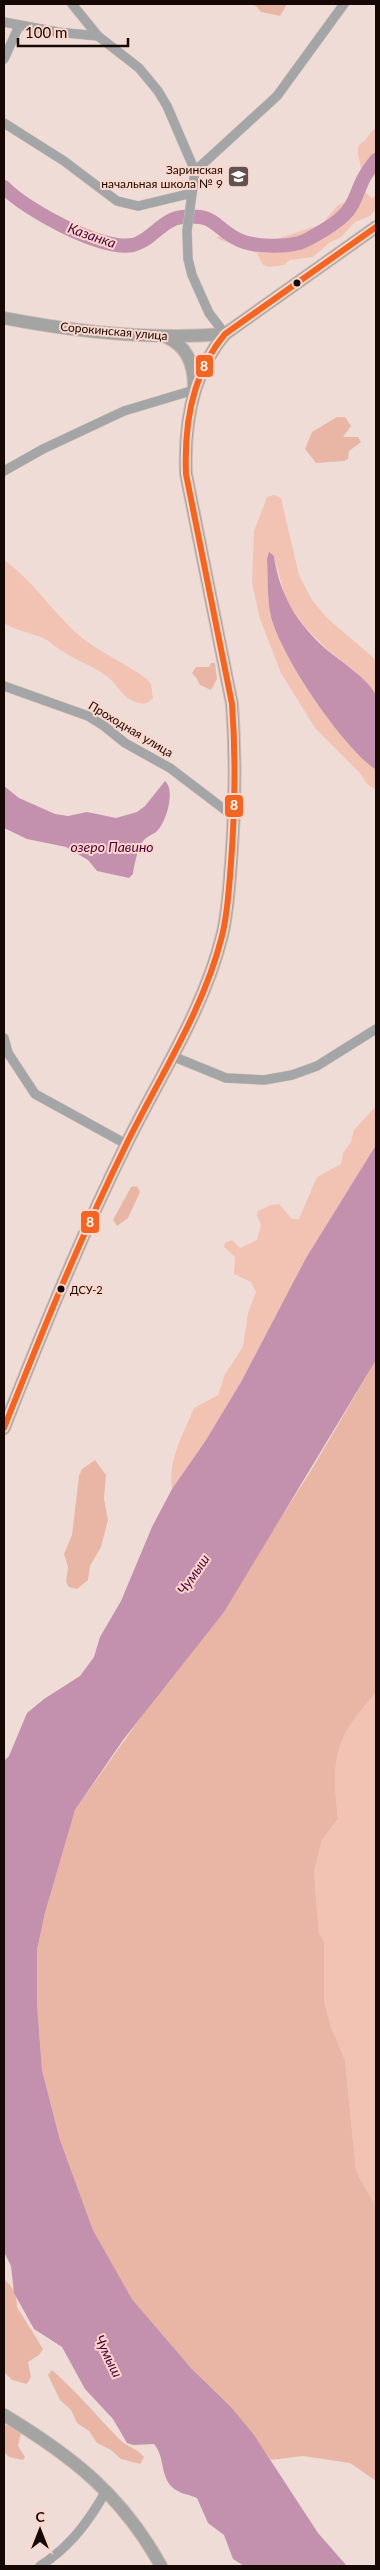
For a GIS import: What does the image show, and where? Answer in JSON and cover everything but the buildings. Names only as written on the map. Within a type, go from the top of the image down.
[{"type":"street","points":[[72,4],[98,36],[139,68],[158,92],[179,132],[195,171],[189,205],[187,231],[188,259],[196,288],[209,313],[225,334]]},
{"type":"street","points":[[195,171],[277,96],[344,4]]},
{"type":"street","points":[[4,22],[19,26],[98,36]]},
{"type":"street","points":[[4,59],[19,26]]},
{"type":"street","points":[[4,123],[64,161],[118,202],[138,206],[192,193]]},
{"type":"street","points":[[4,470],[43,449],[124,412],[194,390],[209,356],[225,334],[376,227]]},
{"type":"street","name":"Сорокинская улица","points":[[4,318],[80,329],[163,336],[225,334]]},
{"type":"street","points":[[4,1428],[47,1318],[126,1144],[172,1056],[204,986],[221,938],[228,900],[234,816],[235,752],[232,704],[186,474],[186,440],[194,390],[192,368],[188,356],[180,345],[163,336]]},
{"type":"street","name":"Проходная улица","points":[[4,686],[88,716],[125,743],[170,768],[234,816]]},
{"type":"street","points":[[172,1056],[226,1078],[264,1080],[292,1076],[317,1066],[376,1029]]},
{"type":"street","points":[[4,1038],[8,1053],[35,1094],[126,1144]]},
{"type":"street","points":[[4,2415],[73,2460],[106,2491],[135,2524],[161,2566]]},
{"type":"street","points":[[40,2566],[67,2545],[88,2523],[106,2491]]},
{"type":"shaded area","points":[[248,4],[287,4],[280,16],[261,12],[256,6]]},
{"type":"shaded area","points":[[376,128],[376,174],[365,185],[366,193],[372,198],[376,195],[376,209],[370,216],[355,222],[341,237],[329,243],[313,257],[290,260],[284,265],[270,267],[263,265],[257,253],[216,238],[231,232],[240,233],[254,239],[274,240],[322,224],[337,206],[350,200],[361,172],[359,145]]},
{"type":"shaded area","points":[[337,417],[345,417],[351,426],[343,437],[358,437],[361,442],[349,451],[348,459],[344,461],[316,463],[305,449],[312,432]]},
{"type":"shaded area","points":[[274,495],[281,498],[299,575],[312,600],[327,618],[376,660],[376,696],[356,672],[328,650],[305,627],[286,600],[274,556],[269,553],[267,559],[271,617],[287,655],[314,699],[346,741],[376,770],[376,790],[367,784],[360,773],[315,728],[281,673],[260,619],[252,583],[254,531],[267,497]]},
{"type":"shaded area","points":[[4,560],[32,585],[83,639],[147,679],[151,684],[153,698],[149,702],[142,704],[129,699],[108,677],[97,670],[68,655],[46,639],[4,623]]},
{"type":"shaded area","points":[[211,663],[215,663],[217,679],[211,690],[200,685],[192,673],[196,667],[209,667]]},
{"type":"shaded area","points":[[376,1106],[376,1145],[306,1258],[241,1382],[206,1440],[172,1489],[172,1467],[181,1438],[194,1408],[218,1395],[225,1374],[243,1347],[248,1313],[256,1292],[251,1282],[234,1274],[235,1257],[224,1247],[225,1243],[232,1240],[240,1248],[257,1240],[261,1225],[257,1215],[258,1211],[271,1205],[279,1204],[292,1219],[299,1219],[317,1177],[341,1164],[343,1153],[351,1142],[354,1130]]},
{"type":"shaded area","points":[[137,1186],[140,1192],[128,1218],[117,1226],[113,1220],[131,1187]]},
{"type":"shaded area","points":[[376,1360],[376,1692],[346,1732],[341,1742],[335,1775],[338,1819],[322,1840],[314,1871],[319,1933],[324,1942],[324,2001],[331,2027],[345,2060],[356,2171],[376,2207],[376,2481],[350,2463],[303,2456],[271,2460],[231,2407],[191,2368],[132,2299],[93,2230],[60,2140],[42,2070],[37,2003],[37,1950],[45,1913],[75,1810],[266,1541],[312,1469]]},
{"type":"shaded area","points":[[95,1460],[106,1475],[104,1498],[108,1520],[101,1547],[90,1566],[88,1580],[77,1589],[69,1587],[66,1582],[68,1567],[64,1554],[72,1535],[79,1476],[82,1469]]},
{"type":"shaded area","points":[[376,1692],[376,2207],[356,2171],[345,2060],[331,2027],[324,2001],[324,1942],[319,1933],[314,1871],[322,1840],[338,1819],[335,1775],[341,1742],[353,1722]]},
{"type":"shaded area","points":[[4,2279],[12,2288],[17,2307],[43,2349],[39,2355],[28,2362],[31,2377],[27,2384],[12,2380],[4,2372]]},
{"type":"shaded area","points":[[52,2370],[119,2439],[144,2457],[140,2464],[121,2459],[111,2450],[97,2443],[89,2431],[77,2423],[71,2410],[60,2400],[48,2375]]},
{"type":"shaded area","points":[[12,2424],[18,2427],[21,2433],[18,2446],[25,2457],[23,2460],[9,2457],[4,2452],[4,2426]]},
{"type":"water","points":[[269,552],[274,556],[285,596],[307,630],[327,650],[362,678],[374,691],[378,712],[376,770],[346,741],[330,721],[314,700],[287,655],[271,617],[268,596],[267,559]]},
{"type":"water","name":"озеро Павино","points":[[165,781],[170,792],[166,815],[160,828],[141,844],[133,874],[129,878],[97,871],[88,860],[66,847],[27,839],[4,828],[4,786],[19,798],[55,814],[68,816],[87,812],[116,818],[137,812],[145,806]]},
{"type":"water","name":"Чумыш","points":[[376,1145],[376,1360],[224,1612],[123,1740],[75,1810],[45,1913],[37,1950],[37,2003],[42,2070],[60,2140],[93,2230],[132,2299],[191,2368],[231,2407],[254,2435],[318,2533],[347,2566],[244,2566],[233,2559],[224,2535],[208,2523],[197,2498],[178,2491],[168,2482],[160,2455],[154,2444],[133,2445],[127,2443],[113,2419],[85,2389],[62,2347],[34,2329],[14,2293],[11,2266],[4,2252],[4,1761],[9,1756],[27,1713],[44,1699],[80,1676],[94,1657],[100,1637],[121,1601],[152,1527],[172,1489],[206,1440],[241,1382],[306,1258]]},
{"type":"waterway","name":"Казанка","points":[[4,187],[29,207],[46,217],[102,242],[133,245],[175,219],[202,217],[214,222],[239,240],[269,246],[285,245],[304,241],[323,231],[340,218],[350,208],[365,176],[376,160]]},
{"type":"transit line","name":"8","points":[[4,1428],[47,1320],[94,1213],[127,1143],[193,1016],[214,963],[224,927],[229,890],[233,823],[232,704],[186,474],[187,437],[192,400],[205,365],[225,334],[376,227]]},
{"type":"place","name":"Заринская начальная школа № 9","points":[[239,176]]},
{"type":"place","name":"ДСУ-2","points":[[61,1289]]}]
